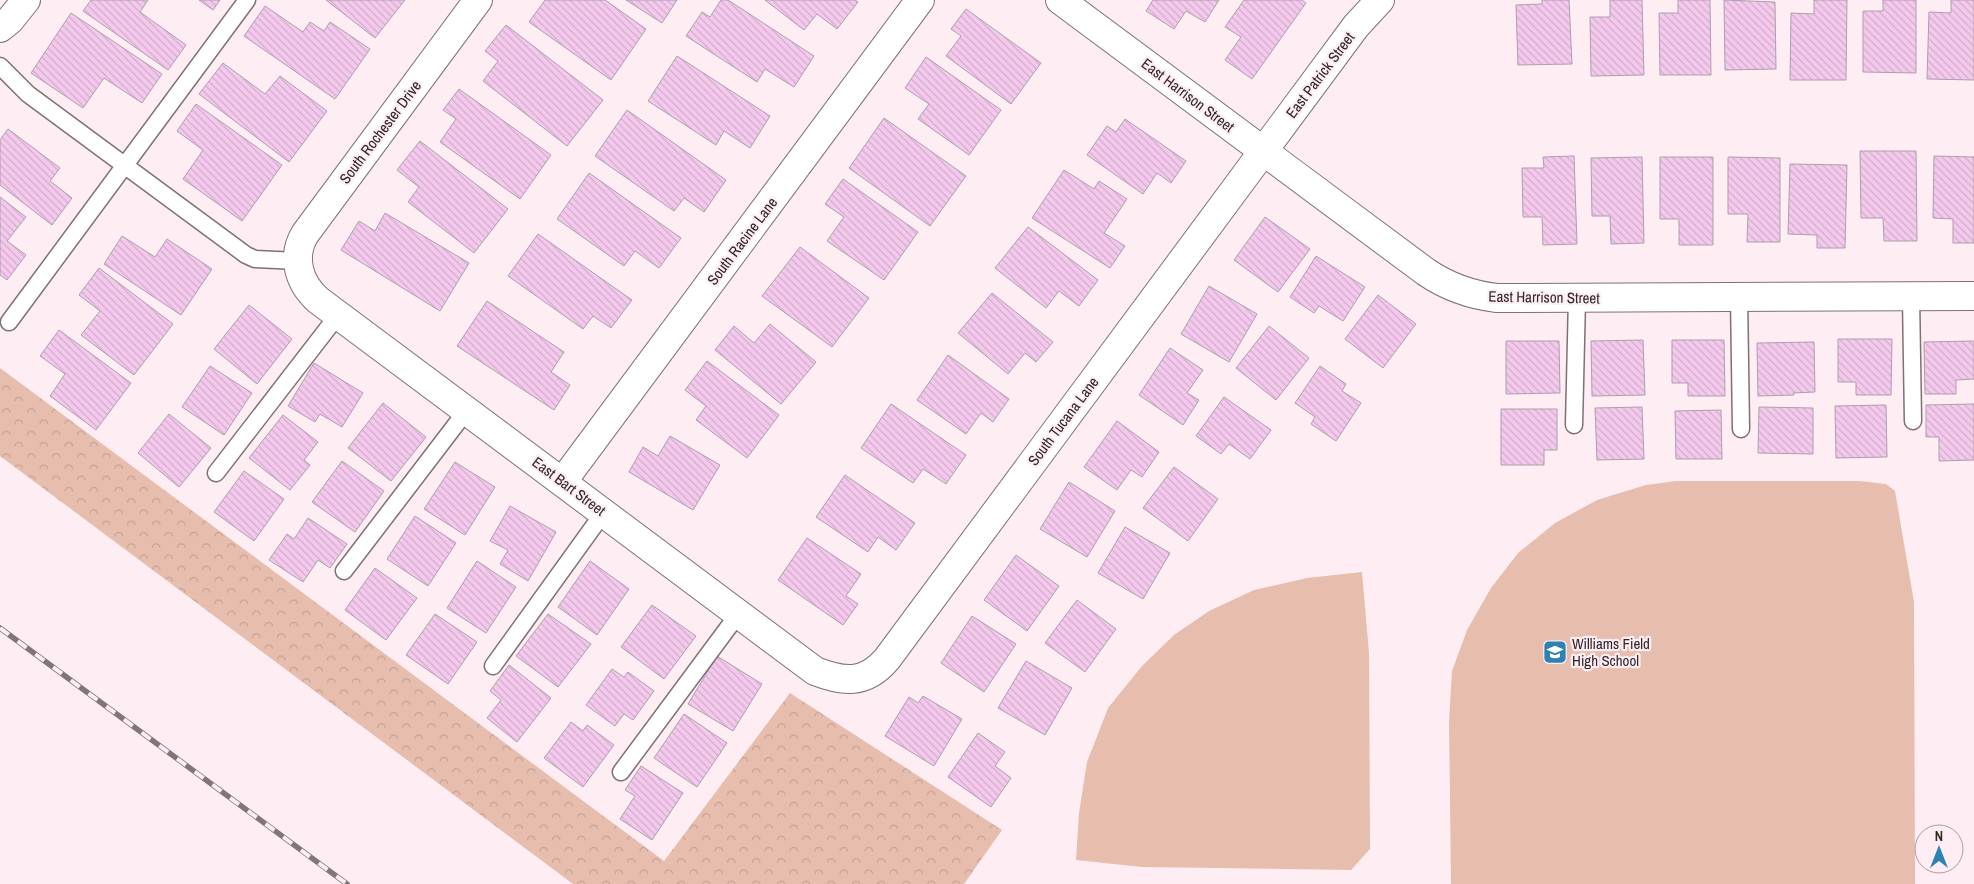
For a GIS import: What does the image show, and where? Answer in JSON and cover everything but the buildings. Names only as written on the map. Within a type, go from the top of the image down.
[{"type":"street","points":[[0,28],[10,20],[26,0]]},
{"type":"street","name":"South Rochester Drive","points":[[298,265],[300,245],[308,230],[478,0]]},
{"type":"street","name":"South Racine Lane","points":[[563,482],[920,0]]},
{"type":"street","name":"East Harrison Street","points":[[1060,0],[1426,272],[1444,283],[1475,295],[1497,298],[1974,296]]},
{"type":"street","name":"East Patrick Street","points":[[1263,151],[1356,26],[1380,0]]},
{"type":"street","name":"South Tucana Lane","points":[[854,679],[870,674],[887,659],[1263,151]]},
{"type":"street","name":"East Bart Street","points":[[298,265],[302,281],[312,294],[338,315],[740,613],[815,671],[833,678],[854,679]]},
{"type":"lane","points":[[9,322],[247,0]]},
{"type":"lane","points":[[0,66],[28,94],[246,255],[255,259],[298,265]]},
{"type":"lane","points":[[1739,297],[1741,429]]},
{"type":"lane","points":[[1911,297],[1913,421]]},
{"type":"lane","points":[[1574,425],[1576,298]]},
{"type":"lane","points":[[216,472],[338,315]]},
{"type":"lane","points":[[344,571],[467,410]]},
{"type":"lane","points":[[493,666],[604,512]]},
{"type":"lane","points":[[621,772],[740,613]]},
{"type":"green space","points":[[0,368],[664,861],[790,693],[1002,830],[964,884],[573,884],[0,456]]},
{"type":"green space","points":[[1676,481],[1859,481],[1886,484],[1895,491],[1914,602],[1915,884],[1451,884],[1449,721],[1452,671],[1467,630],[1491,588],[1518,553],[1555,523],[1597,500],[1646,485]]},
{"type":"green space","points":[[1362,572],[1369,653],[1370,849],[1351,870],[1142,867],[1076,860],[1079,813],[1087,762],[1108,708],[1142,666],[1174,635],[1209,611],[1254,590],[1307,578]]},
{"type":"railway","points":[[0,628],[347,884]]},
{"type":"place","name":"Williams Field High School","points":[[1555,652]]}]
